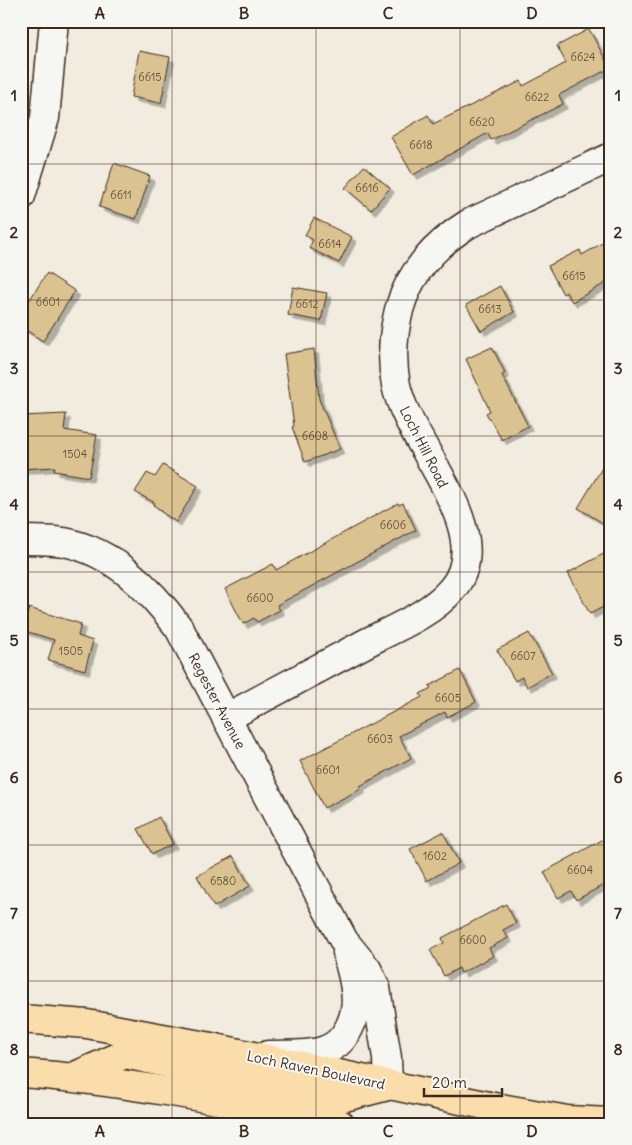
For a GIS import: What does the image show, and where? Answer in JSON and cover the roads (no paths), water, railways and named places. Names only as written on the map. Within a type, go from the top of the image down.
[{"type":"main road","name":"Loch Raven Boulevard","points":[[21,1019],[87,1024],[252,1056],[388,1086],[567,1120],[611,1122]]},
{"type":"main road","points":[[74,1077],[125,1054],[255,1082],[344,1098],[388,1086]]},
{"type":"main road","points":[[21,1073],[74,1077],[154,1088],[340,1124]]},
{"type":"street","points":[[21,196],[45,118],[54,21]]},
{"type":"street","name":"Loch Hill Road","points":[[226,718],[411,619],[452,588],[466,561],[465,533],[459,513],[406,416],[396,386],[393,344],[400,305],[407,287],[419,269],[432,252],[449,236],[468,224],[611,157]]},
{"type":"street","name":"Regester Avenue","points":[[21,540],[64,542],[97,554],[131,574],[156,597],[179,628],[344,941],[367,969],[376,988],[387,1058],[388,1086]]},
{"type":"street","name":"Regester Avenue","points":[[252,1056],[321,1052],[336,1046],[346,1036],[353,1015],[356,991],[344,941]]}]
